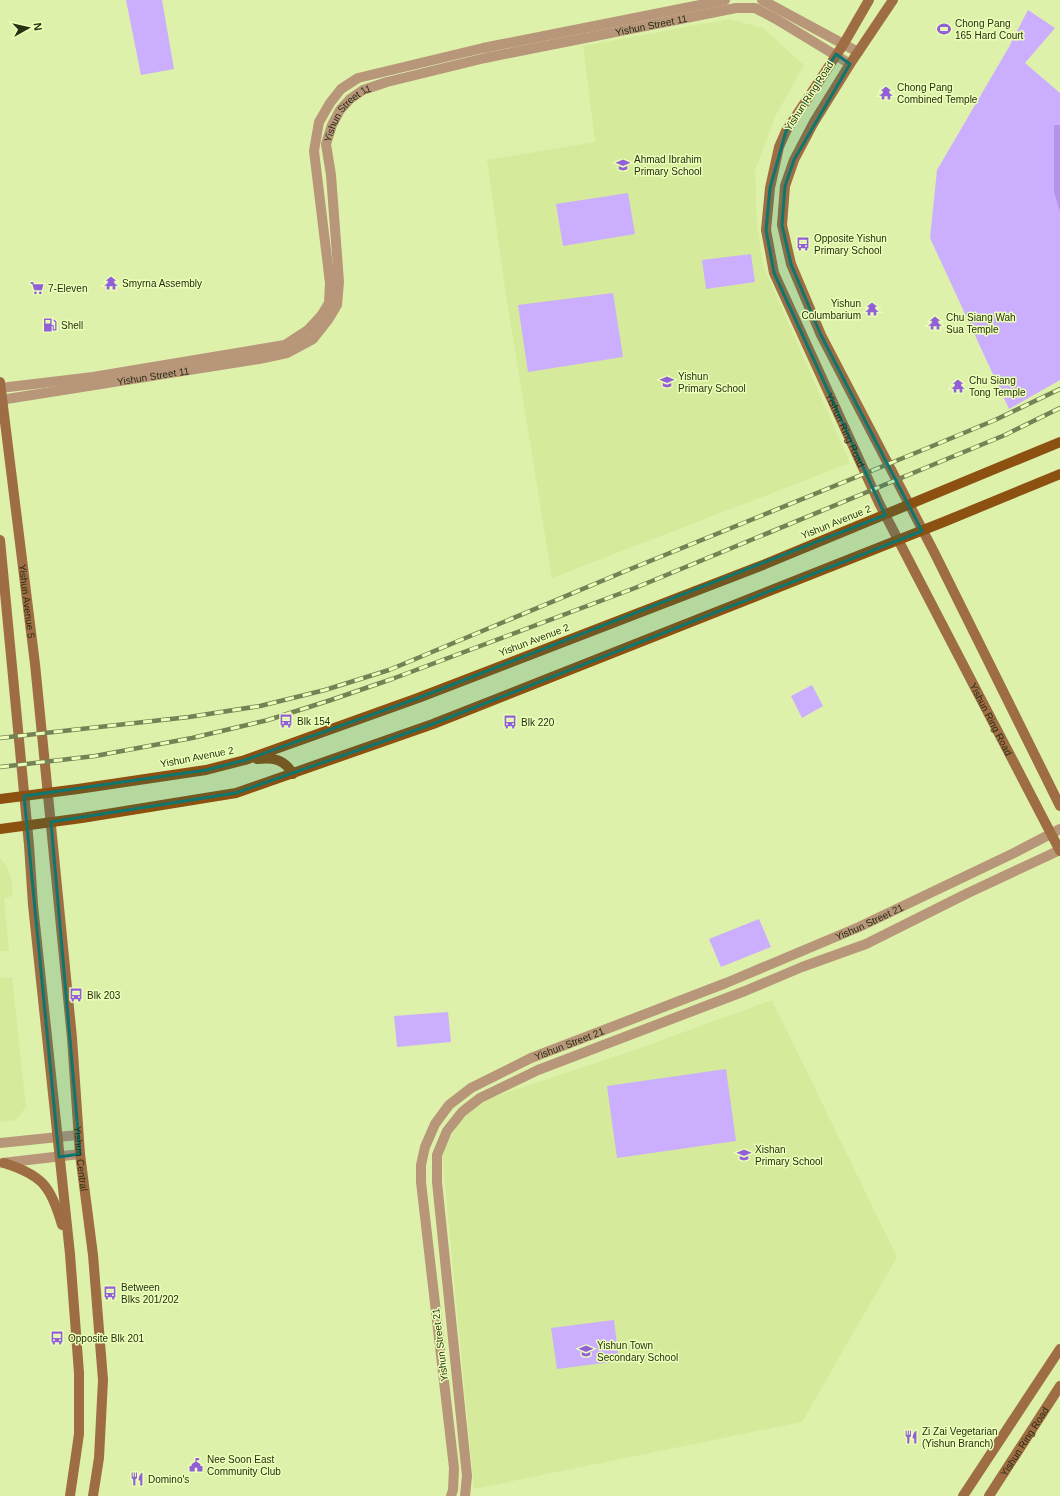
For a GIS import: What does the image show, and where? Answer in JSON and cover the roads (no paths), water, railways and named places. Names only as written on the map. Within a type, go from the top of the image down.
[{"type":"main road","name":"Yishun Ring Road","points":[[869,0],[843,45],[786,131],[779,147],[770,188],[766,230],[774,273],[885,515],[1056,831],[1060,850]]},
{"type":"main road","name":"Yishun Ring Road","points":[[893,0],[850,64],[814,122],[794,160],[786,186],[782,225],[791,264],[821,335],[934,552],[1060,806]]},
{"type":"main road","name":"Yishun Avenue 5","points":[[0,386],[36,664],[51,822]]},
{"type":"main road","name":"Yishun Avenue 2","points":[[0,799],[206,770],[245,760],[418,698],[763,565],[1060,442]]},
{"type":"main road","points":[[0,829],[236,794],[433,724],[922,531],[1060,474]]},
{"type":"main road","name":"Yishun Avenue 5","points":[[0,540],[27,825]]},
{"type":"main road","points":[[245,760],[274,758],[289,766],[293,774]]},
{"type":"main road","name":"Yishun Central","points":[[51,822],[72,1038],[78,1135],[93,1255],[103,1380],[99,1458],[93,1496]]},
{"type":"main road","points":[[27,825],[33,905],[70,1254],[79,1373],[78,1434],[70,1496]]},
{"type":"main road","points":[[2,1163],[30,1173],[48,1190],[55,1203],[70,1254]]},
{"type":"main road","name":"Yishun Ring Road","points":[[964,1496],[1060,1349]]},
{"type":"main road","name":"Yishun Ring Road","points":[[989,1496],[1060,1386]]},
{"type":"street","name":"Yishun Street 11","points":[[0,386],[92,377],[285,345],[308,330],[321,316],[329,303],[330,283],[314,151],[319,122],[330,103],[341,89],[358,78],[483,48],[725,0]]},
{"type":"street","points":[[762,0],[858,52]]},
{"type":"street","name":"Yishun Street 11","points":[[1,400],[259,360],[287,353],[313,339],[328,320],[337,305],[340,282],[326,144],[332,126],[340,110],[350,99],[363,90],[413,75],[485,58],[736,8],[755,8],[836,54],[850,64]]},
{"type":"street","name":"Yishun Street 21","points":[[451,1496],[453,1490],[454,1468],[421,1182],[421,1165],[425,1147],[434,1124],[449,1105],[471,1088],[531,1058],[726,983],[859,927],[1014,853],[1056,831]]},
{"type":"street","name":"Yishun Street 21","points":[[465,1496],[467,1476],[437,1175],[437,1155],[447,1131],[462,1112],[480,1098],[538,1070],[745,991],[802,967],[866,944],[968,893],[1060,850]]},
{"type":"street","points":[[0,1143],[78,1135]]},
{"type":"street","points":[[2,1163],[80,1154]]},
{"type":"railway","points":[[0,738],[189,717],[260,706],[325,690],[389,670],[628,570],[995,420],[1060,389]]},
{"type":"railway","points":[[0,767],[95,756],[192,738],[268,720],[331,700],[392,679],[635,588],[1005,435],[1060,408]]},
{"type":"place","name":"Chong Pang 165 Hard Court","points":[[944,29]]},
{"type":"place","name":"Chong Pang Combined Temple","points":[[886,93]]},
{"type":"place","name":"Ahmad Ibrahim Primary School","points":[[623,165]]},
{"type":"place","name":"Opposite Yishun Primary School","points":[[803,244]]},
{"type":"place","name":"Smyrna Assembly","points":[[111,283]]},
{"type":"place","name":"7-Eleven","points":[[37,288]]},
{"type":"place","name":"Yishun Columbarium","points":[[872,309]]},
{"type":"place","name":"Chu Siang Wah Sua Temple","points":[[935,323]]},
{"type":"place","name":"Shell","points":[[50,325]]},
{"type":"place","name":"Yishun Primary School","points":[[667,382]]},
{"type":"place","name":"Chu Siang Tong Temple","points":[[958,386]]},
{"type":"place","name":"Blk 154","points":[[286,721]]},
{"type":"place","name":"Blk 220","points":[[510,722]]},
{"type":"place","name":"Blk 203","points":[[76,995]]},
{"type":"place","name":"Xishan Primary School","points":[[744,1155]]},
{"type":"place","name":"Between Blks 201/202","points":[[110,1293]]},
{"type":"place","name":"Opposite Blk 201","points":[[57,1338]]},
{"type":"place","name":"Yishun Town Secondary School","points":[[586,1351]]},
{"type":"place","name":"Zi Zai Vegetarian (Yishun Branch)","points":[[911,1437]]},
{"type":"place","name":"Nee Soon East Community Club","points":[[196,1465]]},
{"type":"place","name":"Domino's","points":[[137,1479]]}]
